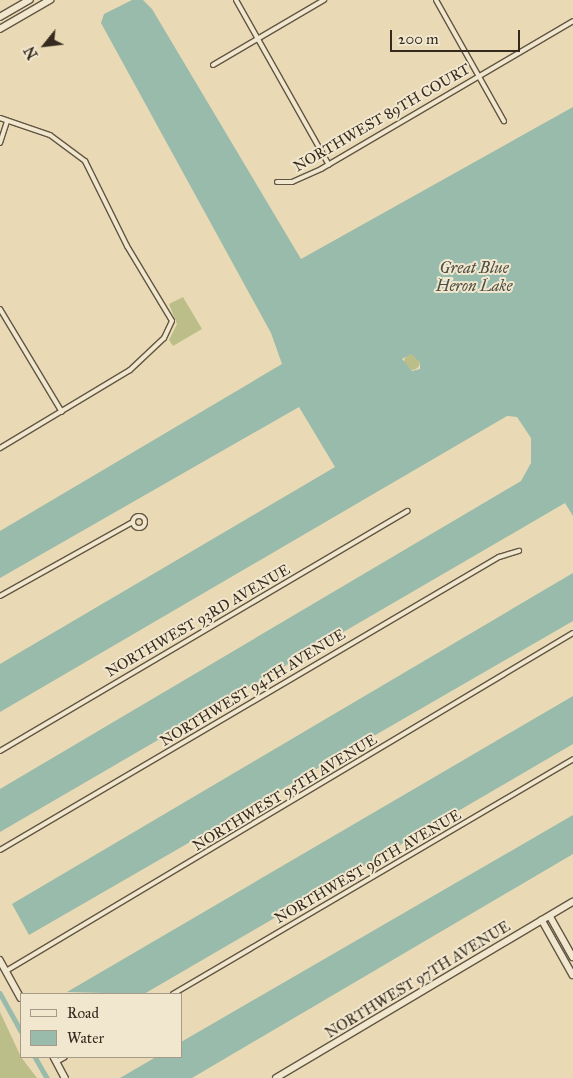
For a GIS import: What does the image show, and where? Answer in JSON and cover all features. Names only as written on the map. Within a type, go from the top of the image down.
[{"type":"street","points":[[0,17],[29,0]]},
{"type":"street","points":[[236,0],[329,165]]},
{"type":"street","points":[[212,65],[324,0]]},
{"type":"street","points":[[436,0],[504,121]]},
{"type":"street","points":[[0,29],[44,1]]},
{"type":"street","name":"NORTHWEST 89TH COURT","points":[[277,182],[292,182],[329,165],[573,21]]},
{"type":"street","points":[[0,118],[50,135],[85,161],[130,251],[172,321],[164,338],[139,364],[0,448]]},
{"type":"street","points":[[0,143],[7,121]]},
{"type":"street","points":[[0,309],[62,412]]},
{"type":"street","name":"NORTHWEST 93RD AVENUE","points":[[0,751],[408,511]]},
{"type":"street","points":[[0,596],[133,522]]},
{"type":"street","name":"NORTHWEST 94TH AVENUE","points":[[0,850],[499,556],[520,551]]},
{"type":"street","name":"NORTHWEST 95TH AVENUE","points":[[6,971],[573,633]]},
{"type":"street","name":"NORTHWEST 96TH AVENUE","points":[[175,993],[573,759]]},
{"type":"street","name":"NORTHWEST 97TH AVENUE","points":[[276,1078],[573,902]]},
{"type":"street","points":[[550,916],[573,957]]},
{"type":"street","points":[[542,920],[573,975]]},
{"type":"street","points":[[0,960],[20,996]]},
{"type":"street","points":[[55,1059],[66,1078]]},
{"type":"green space","points":[[183,297],[202,329],[173,346],[169,340],[177,324],[169,304]]},
{"type":"green space","points":[[412,354],[418,356],[420,362],[418,368],[412,370],[406,368],[404,362],[406,356]]},
{"type":"green space","points":[[0,1012],[20,1058],[37,1078],[0,1078]]},
{"type":"water","name":"Great Blue Heron Lake","points":[[132,0],[143,0],[152,9],[301,259],[573,107],[573,516],[565,503],[0,832],[0,789],[521,481],[531,463],[531,438],[517,417],[507,416],[0,712],[0,664],[335,467],[299,407],[0,578],[0,531],[282,364],[271,333],[101,23],[104,14]],"holes":[[[411,354],[420,362],[420,369],[412,371],[402,359]]]},
{"type":"water","points":[[573,573],[573,621],[29,935],[12,904]]},
{"type":"water","points":[[573,696],[573,744],[146,993],[67,992]]},
{"type":"water","points":[[573,815],[573,854],[192,1078],[120,1078],[154,1058],[182,1058],[182,1041]]},
{"type":"waterway","points":[[0,993],[20,1029]]},
{"type":"waterway","points":[[36,1058],[47,1078]]}]
